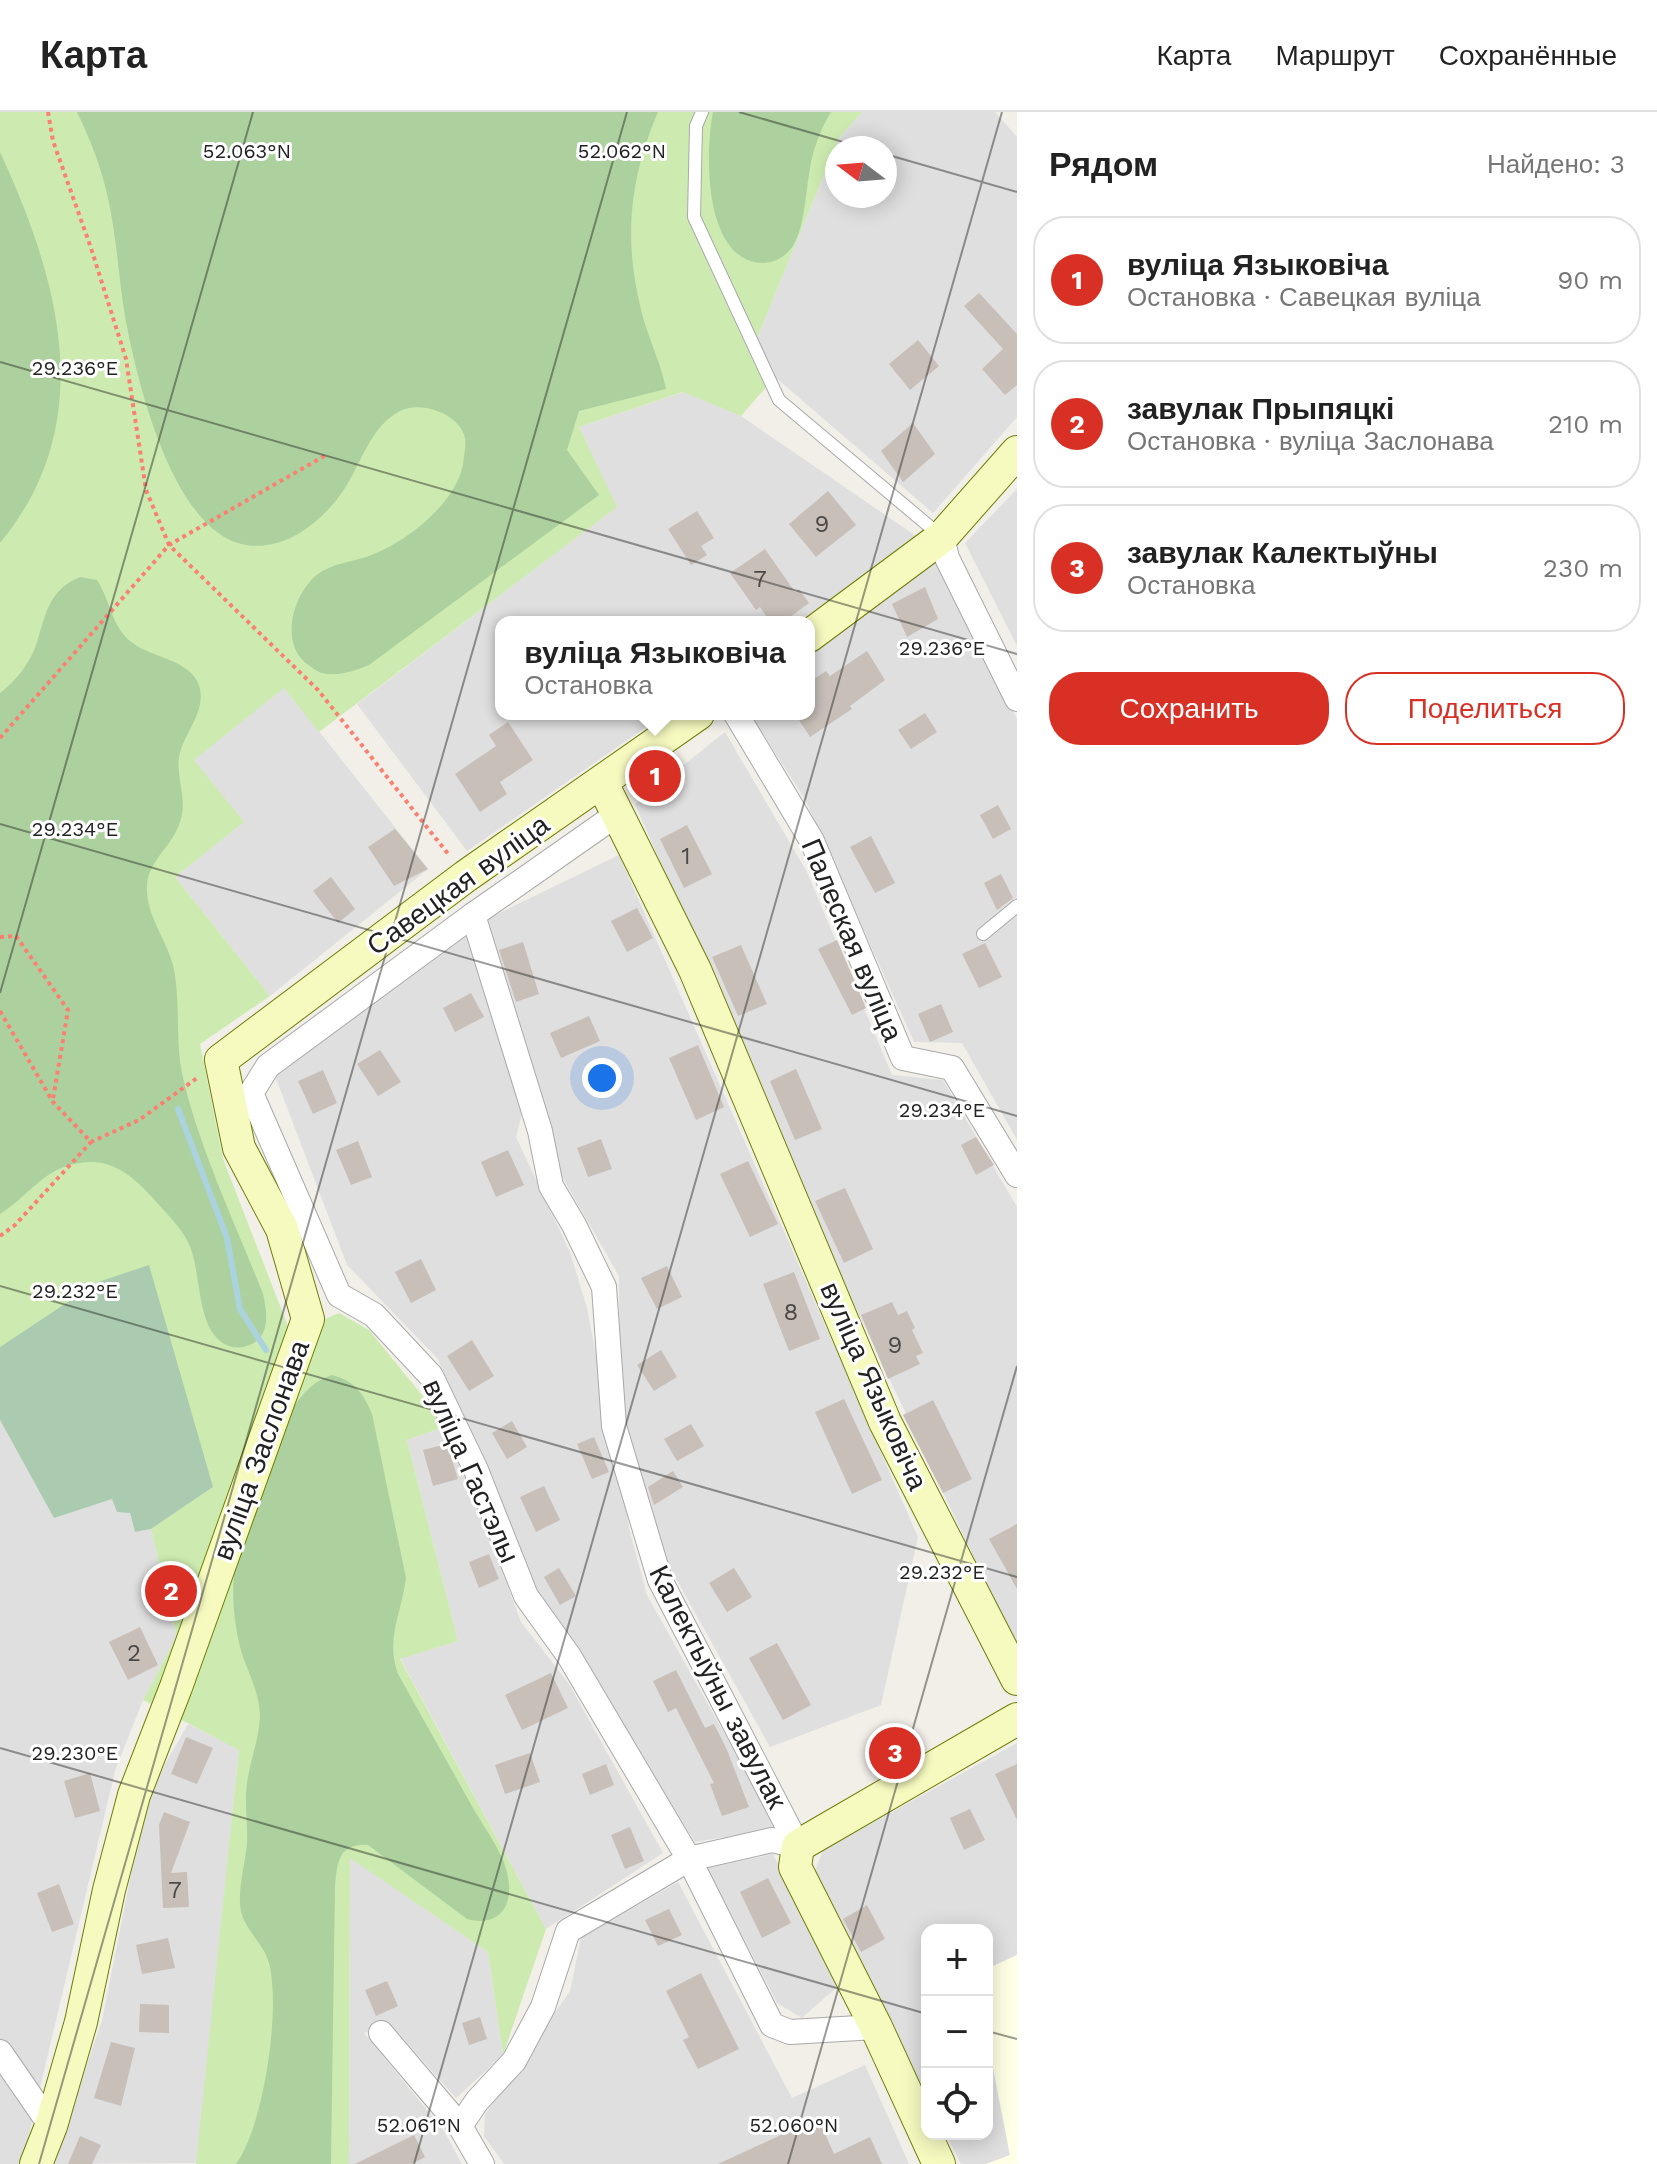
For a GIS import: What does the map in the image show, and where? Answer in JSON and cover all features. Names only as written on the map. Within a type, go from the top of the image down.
[{"type":"street","points":[[815,632],[942,537],[1016,455]]},
{"type":"street","points":[[942,537],[947,558],[1017,699]]},
{"type":"street","name":"Савецкая вуліца","points":[[221,1060],[466,876],[690,720]]},
{"type":"street","name":"Палеская вуліца","points":[[740,720],[812,841],[903,1058],[952,1068],[1017,1175]]},
{"type":"street","name":"вуліца Языковіча","points":[[602,783],[695,970],[885,1422],[1017,1679]]},
{"type":"street","name":"Савецкая вуліца","points":[[251,1093],[268,1066],[473,915],[616,815]]},
{"type":"street","name":"Калектыўны завулак","points":[[473,915],[540,1131],[551,1186],[604,1287],[614,1426],[660,1580],[798,1846],[795,1867],[876,2027],[939,2164]]},
{"type":"street","name":"вуліца Заслонава","points":[[36,2164],[51,2126],[81,2022],[109,1890],[134,1795],[308,1319],[282,1229],[239,1148],[221,1060]]},
{"type":"street","name":"вуліца Гастэлы","points":[[251,1093],[339,1295],[374,1315],[431,1376],[476,1470],[526,1596],[569,1656],[689,1859],[772,2025],[790,2032],[876,2027]]},
{"type":"street","points":[[460,2126],[477,2101],[514,2061],[543,2007],[568,1931],[689,1859],[772,1840],[798,1846],[1017,1719]]},
{"type":"street","points":[[381,2033],[460,2126],[482,2164]]},
{"type":"street","points":[[0,2052],[51,2126]]},
{"type":"lane","points":[[702,112],[696,126],[694,217],[779,400],[942,537]]},
{"type":"lane","points":[[983,934],[1017,906]]},
{"type":"path","points":[[48,112],[53,141],[126,359],[146,490],[169,545],[318,690],[466,876]]},
{"type":"path","points":[[0,738],[169,545],[326,455]]},
{"type":"path","points":[[0,937],[16,936],[68,1010],[53,1102]]},
{"type":"path","points":[[0,1011],[53,1102],[91,1142]]},
{"type":"path","points":[[0,1236],[15,1225],[91,1142],[139,1120],[221,1060]]},
{"type":"shaded area","points":[[862,112],[995,112],[1017,137],[1017,417],[933,513],[775,377],[756,341],[825,172],[825,208],[897,208],[897,136],[841,136]]},
{"type":"shaded area","points":[[684,392],[741,416],[919,538],[807,616],[495,616],[495,720],[656,720],[467,851],[357,704],[616,507],[579,427]]},
{"type":"shaded area","points":[[1017,489],[1017,646],[965,543]]},
{"type":"shaded area","points":[[938,558],[1017,719],[1017,1140],[962,1043],[914,1042],[805,799],[754,720],[815,720],[815,647]]},
{"type":"shaded area","points":[[284,687],[428,869],[270,996],[175,877],[243,822],[193,760]]},
{"type":"shaded area","points":[[725,732],[807,872],[892,1075],[943,1080],[1017,1207],[1017,1649],[848,1291],[635,804]]},
{"type":"shaded area","points":[[619,855],[918,1537],[881,1705],[770,1747],[669,1566],[620,1430],[619,1276],[561,1175],[483,921]]},
{"type":"shaded area","points":[[472,932],[522,1114],[516,1137],[570,1252],[587,1308],[630,1532],[647,1595],[777,1828],[695,1842],[532,1582],[438,1359],[347,1265],[275,1076]]},
{"type":"shaded area","points":[[149,1265],[213,1487],[151,1529],[135,1532],[130,1513],[117,1512],[112,1499],[54,1518],[0,1420],[0,1347],[98,1282]]},
{"type":"shaded area","points":[[0,1420],[54,1517],[112,1499],[130,1513],[135,1532],[151,1529],[177,1636],[143,1700],[115,1771],[26,2147],[18,2164],[0,2164]]},
{"type":"shaded area","points":[[447,1426],[521,1622],[569,1684],[663,1853],[546,1929],[400,1658],[458,1641],[407,1440]]},
{"type":"shaded area","points":[[188,1724],[239,1749],[198,2163],[52,2164],[102,2021],[146,1798]]},
{"type":"shaded area","points":[[1017,1743],[1017,1955],[993,1966],[993,1924],[921,1924],[921,2085],[815,1871],[823,1850]]},
{"type":"shaded area","points":[[773,1854],[837,1987],[802,2018],[777,2003],[707,1868]]},
{"type":"shaded area","points":[[350,1857],[488,1952],[503,2055],[456,2098],[390,2024],[364,2033],[444,2131],[462,2164],[349,2164]]},
{"type":"shaded area","points":[[678,1882],[792,2098],[865,2065],[909,2164],[504,2164],[484,2136],[485,2114],[570,1991],[581,1938]]},
{"type":"shaded area","points":[[1017,1955],[1017,2164],[986,2164],[1010,2155],[993,2068],[993,1966]]},
{"type":"shaded area","points":[[993,2068],[1010,2156],[986,2164],[961,2164],[949,2140],[993,2140]]},
{"type":"green space","points":[[0,112],[862,112],[841,136],[825,136],[825,172],[756,341],[775,377],[741,416],[683,392],[579,427],[617,507],[319,732],[284,688],[194,760],[244,822],[175,877],[270,996],[200,1044],[223,1159],[291,1334],[339,1313],[369,1330],[447,1426],[407,1440],[458,1641],[400,1659],[546,1929],[503,2055],[488,1952],[350,1858],[349,2164],[196,2164],[239,1750],[143,1700],[177,1636],[151,1529],[210,1489],[0,1347]]},
{"type":"green space","points":[[77,112],[658,112],[634,191],[631,243],[638,296],[666,389],[579,411],[567,450],[599,495],[369,665],[340,674],[318,672],[298,655],[293,644],[293,618],[302,593],[309,582],[324,570],[369,556],[400,541],[430,517],[454,488],[461,472],[465,445],[462,429],[448,416],[428,408],[400,411],[375,434],[338,498],[306,529],[286,540],[259,546],[246,545],[220,535],[198,513],[179,484],[162,450],[149,413],[130,343],[107,196],[97,159]]},
{"type":"green space","points":[[713,112],[831,112],[814,150],[797,238],[790,250],[776,260],[763,263],[743,258],[729,245],[719,225],[709,177]]},
{"type":"green space","points":[[0,152],[39,250],[52,300],[60,350],[60,400],[50,449],[31,497],[0,543]]},
{"type":"green space","points":[[80,577],[97,580],[117,624],[128,640],[187,669],[198,683],[201,693],[198,711],[179,757],[183,805],[180,822],[152,868],[147,896],[173,965],[180,1060],[189,1101],[265,1302],[266,1325],[263,1332],[254,1343],[245,1347],[229,1346],[218,1339],[210,1328],[201,1300],[193,1254],[185,1237],[148,1193],[117,1168],[93,1162],[64,1167],[47,1176],[0,1214],[0,693],[17,677],[31,657],[46,612],[55,596]]},
{"type":"green space","points":[[332,1375],[357,1389],[372,1414],[406,1578],[393,1649],[398,1674],[501,1855],[508,1875],[509,1895],[507,1904],[498,1916],[484,1921],[467,1919],[368,1845],[350,1847],[345,1851],[338,1863],[335,1888],[331,2164],[236,2164],[255,2123],[262,2096],[273,2008],[269,1963],[244,1920],[240,1904],[247,1843],[246,1790],[260,1717],[258,1698],[236,1629],[234,1574],[294,1406],[310,1387]]},
{"type":"building","points":[[979,293],[1017,334],[1017,385],[1005,395],[982,369],[1003,349],[964,306]]},
{"type":"building","points":[[918,340],[939,366],[910,390],[889,364]]},
{"type":"building","points":[[913,423],[935,454],[903,482],[881,451]]},
{"type":"building","points":[[828,491],[856,525],[816,557],[789,524]]},
{"type":"building","points":[[697,511],[714,538],[701,546],[707,555],[691,565],[668,529]]},
{"type":"building","points":[[765,549],[795,592],[799,589],[809,603],[791,616],[766,616],[760,607],[756,610],[730,573]]},
{"type":"building","points":[[925,587],[938,619],[907,637],[892,604]]},
{"type":"building","points":[[867,651],[885,680],[850,706],[852,709],[810,737],[799,720],[815,720],[815,678],[826,671],[830,676]]},
{"type":"building","points":[[925,713],[937,732],[911,749],[898,730]]},
{"type":"building","points":[[508,722],[533,760],[500,782],[507,794],[480,812],[455,774],[496,746],[489,735]]},
{"type":"building","points":[[998,805],[1011,829],[993,839],[980,815]]},
{"type":"building","points":[[687,825],[712,874],[684,888],[660,839]]},
{"type":"building","points":[[395,829],[428,869],[394,886],[368,847]]},
{"type":"building","points":[[871,836],[895,883],[875,893],[850,847]]},
{"type":"building","points":[[1001,874],[1013,898],[997,910],[984,883]]},
{"type":"building","points":[[331,877],[355,909],[338,923],[313,891]]},
{"type":"building","points":[[637,908],[653,938],[627,952],[611,921]]},
{"type":"building","points":[[837,940],[866,1008],[852,1015],[818,949]]},
{"type":"building","points":[[523,942],[539,994],[516,1002],[499,950]]},
{"type":"building","points":[[985,943],[1002,977],[979,988],[962,954]]},
{"type":"building","points":[[741,945],[767,1004],[738,1016],[712,957]]},
{"type":"building","points":[[471,993],[484,1017],[455,1032],[443,1008]]},
{"type":"building","points":[[941,1004],[953,1032],[930,1042],[918,1014]]},
{"type":"building","points":[[589,1016],[600,1041],[561,1058],[550,1033]]},
{"type":"building","points":[[698,1045],[724,1107],[696,1120],[669,1058]]},
{"type":"building","points":[[380,1050],[401,1082],[378,1096],[357,1064]]},
{"type":"building","points":[[796,1069],[822,1129],[795,1140],[770,1081]]},
{"type":"building","points":[[323,1070],[337,1103],[313,1114],[298,1081]]},
{"type":"building","points":[[976,1137],[994,1165],[976,1175],[961,1145]]},
{"type":"building","points":[[601,1139],[612,1169],[588,1177],[577,1148]]},
{"type":"building","points":[[358,1141],[372,1177],[351,1185],[336,1150]]},
{"type":"building","points":[[508,1150],[524,1185],[496,1197],[481,1162]]},
{"type":"building","points":[[748,1161],[778,1224],[750,1237],[720,1174]]},
{"type":"building","points":[[845,1188],[873,1249],[844,1263],[815,1201]]},
{"type":"building","points":[[421,1259],[436,1290],[411,1303],[395,1272]]},
{"type":"building","points":[[667,1266],[682,1297],[657,1309],[641,1278]]},
{"type":"building","points":[[794,1272],[820,1339],[789,1351],[763,1284]]},
{"type":"building","points":[[892,1302],[898,1315],[907,1311],[923,1353],[916,1356],[920,1364],[888,1379],[861,1315]]},
{"type":"building","points":[[472,1340],[494,1376],[469,1391],[447,1356]]},
{"type":"building","points":[[661,1350],[677,1377],[654,1391],[637,1365]]},
{"type":"building","points":[[844,1399],[882,1480],[852,1494],[815,1412]]},
{"type":"building","points":[[933,1400],[972,1479],[943,1493],[903,1415]]},
{"type":"building","points":[[512,1421],[527,1447],[507,1459],[492,1433]]},
{"type":"building","points":[[691,1424],[704,1446],[677,1461],[664,1439]]},
{"type":"building","points":[[594,1437],[609,1472],[592,1479],[577,1444]]},
{"type":"building","points":[[447,1444],[458,1479],[433,1486],[423,1450]]},
{"type":"building","points":[[673,1471],[683,1487],[654,1505],[648,1487]]},
{"type":"building","points":[[544,1486],[560,1520],[536,1532],[520,1497]]},
{"type":"building","points":[[1017,1524],[1017,1589],[989,1539]]},
{"type":"building","points":[[489,1554],[499,1579],[479,1588],[469,1562]]},
{"type":"building","points":[[559,1568],[576,1596],[560,1605],[544,1577]]},
{"type":"building","points":[[734,1568],[752,1597],[727,1612],[709,1583]]},
{"type":"building","points":[[140,1627],[158,1665],[128,1680],[109,1642]]},
{"type":"building","points":[[777,1643],[811,1705],[783,1720],[749,1658]]},
{"type":"building","points":[[676,1670],[705,1728],[714,1724],[749,1807],[722,1816],[710,1784],[714,1783],[676,1708],[668,1712],[653,1681]]},
{"type":"building","points":[[551,1673],[568,1708],[522,1730],[505,1695]]},
{"type":"building","points":[[186,1737],[213,1748],[197,1784],[171,1774]]},
{"type":"building","points":[[530,1753],[540,1782],[505,1794],[495,1765]]},
{"type":"building","points":[[606,1764],[614,1785],[590,1795],[582,1774]]},
{"type":"building","points":[[1017,1764],[1017,1820],[995,1774]]},
{"type":"building","points":[[90,1773],[100,1811],[75,1818],[64,1781]]},
{"type":"building","points":[[970,1809],[985,1840],[964,1850],[950,1818]]},
{"type":"building","points":[[164,1812],[190,1822],[171,1873],[187,1872],[189,1907],[163,1908],[159,1825]]},
{"type":"building","points":[[630,1827],[644,1861],[625,1869],[611,1835]]},
{"type":"building","points":[[768,1878],[791,1923],[762,1938],[740,1892]]},
{"type":"building","points":[[59,1884],[74,1924],[52,1932],[37,1893]]},
{"type":"building","points":[[867,1905],[885,1939],[861,1952],[843,1919]]},
{"type":"building","points":[[669,1909],[682,1935],[658,1946],[645,1920]]},
{"type":"building","points":[[168,1938],[175,1968],[142,1974],[136,1945]]},
{"type":"building","points":[[701,1973],[739,2049],[698,2069],[683,2040],[689,2037],[666,1991]]},
{"type":"building","points":[[387,1981],[398,2006],[376,2016],[365,1990]]},
{"type":"building","points":[[140,2004],[169,2005],[169,2033],[139,2032]]},
{"type":"building","points":[[480,2017],[487,2039],[469,2045],[462,2023]]},
{"type":"building","points":[[111,2042],[135,2048],[121,2106],[94,2098]]},
{"type":"building","points":[[818,2118],[834,2154],[870,2137],[882,2164],[718,2164]]},
{"type":"building","points":[[414,2135],[425,2157],[412,2164],[355,2164]]},
{"type":"building","points":[[80,2136],[101,2145],[92,2164],[68,2164]]},
{"type":"waterway","points":[[178,1109],[227,1238],[240,1309],[266,1350]]},
{"type":"place","name":"вуліца Языковіча","points":[[655,776]]},
{"type":"place","name":"завулак Прыпяцкі","points":[[171,1591]]},
{"type":"place","name":"завулак Калектыўны","points":[[895,1753]]}]
